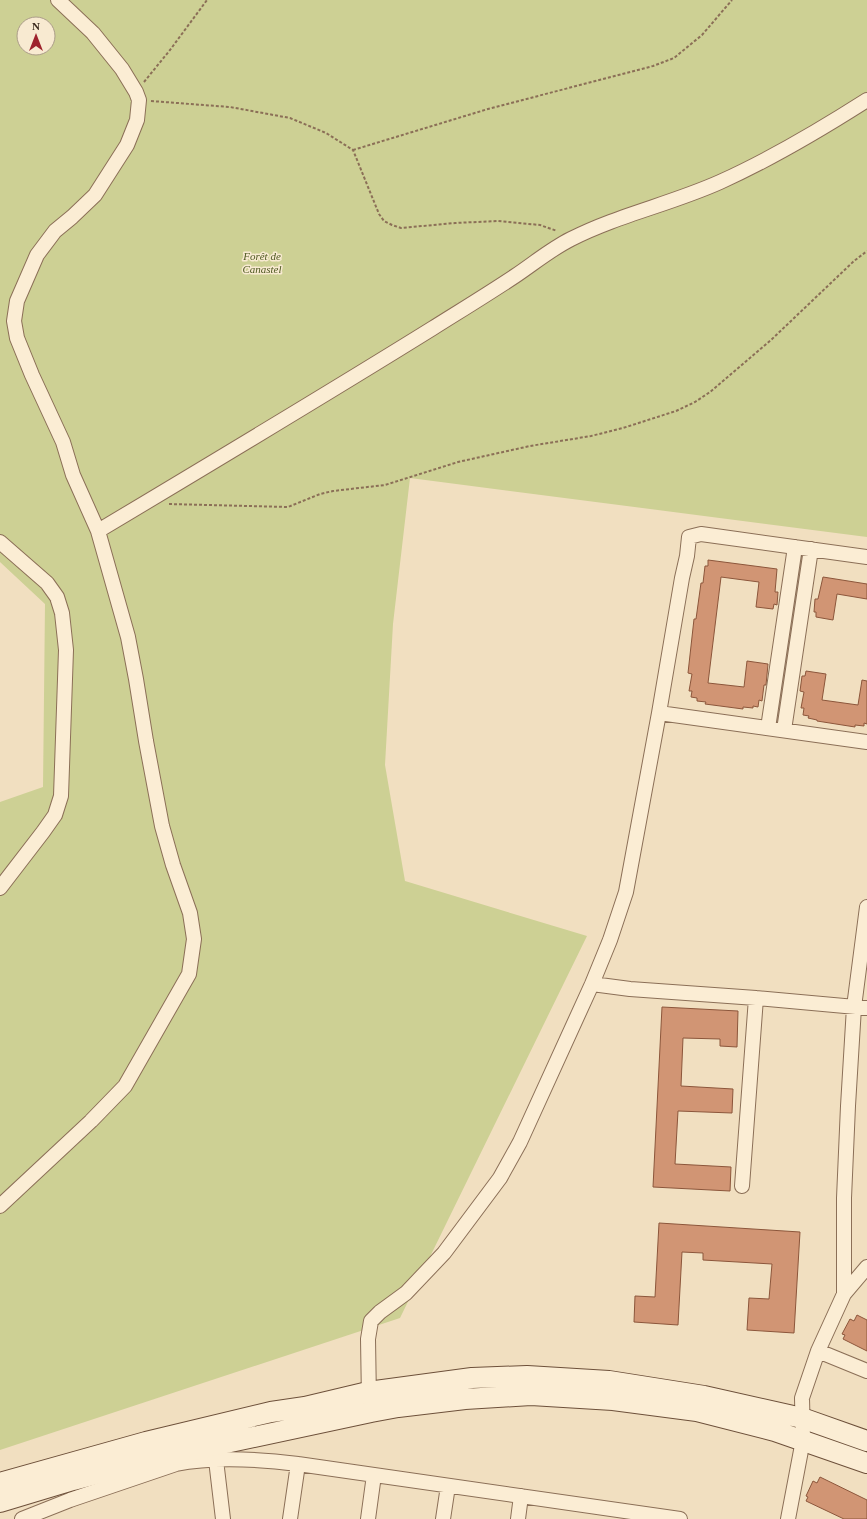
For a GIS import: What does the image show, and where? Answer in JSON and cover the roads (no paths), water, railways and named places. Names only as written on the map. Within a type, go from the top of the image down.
[{"type":"main road","points":[[0,1483],[146,1442],[271,1412],[305,1407],[368,1392],[472,1378],[527,1376],[602,1380],[704,1396],[802,1418],[867,1441]]},
{"type":"main road","points":[[0,1502],[73,1480],[160,1457],[371,1412],[398,1407],[465,1399],[531,1395],[605,1399],[697,1411],[775,1431],[867,1463]]},
{"type":"street","points":[[0,1206],[91,1121],[125,1086],[189,974],[194,939],[190,913],[173,865],[162,826],[128,637],[98,531],[73,475],[63,442],[16,338],[14,321],[15,311],[24,283],[37,255],[55,231],[95,195],[127,146],[137,120],[138,96],[122,70],[92,33],[58,0]]},
{"type":"street","points":[[98,531],[194,475],[416,339],[495,290],[570,240],[608,223],[669,203],[720,182],[838,119],[867,100]]},
{"type":"street","points":[[371,1412],[368,1392],[368,1339],[371,1321],[380,1312],[406,1293],[444,1253],[500,1178],[520,1142],[592,984],[610,940],[626,892],[659,713],[689,537],[701,534],[867,557]]},
{"type":"street","points":[[0,542],[47,583],[57,597],[62,613],[66,650],[61,796],[55,815],[44,832],[0,888]]},
{"type":"street","points":[[768,728],[795,547]]},
{"type":"street","points":[[784,730],[811,550]]},
{"type":"street","points":[[778,662],[794,664]]},
{"type":"street","points":[[659,713],[867,742]]},
{"type":"street","points":[[844,1294],[844,1198],[861,1008],[867,907]]},
{"type":"street","points":[[592,984],[630,989],[756,998],[861,1008]]},
{"type":"street","points":[[742,1186],[756,998]]},
{"type":"street","points":[[788,1519],[803,1440],[802,1398],[818,1351],[844,1294],[867,1267]]},
{"type":"street","points":[[818,1351],[867,1371]]},
{"type":"street","points":[[216,1460],[223,1519]]},
{"type":"street","points":[[26,1494],[26,1518],[70,1500],[176,1464],[190,1461],[262,1460],[521,1496],[604,1513],[680,1519]]},
{"type":"street","points":[[290,1519],[298,1464]]},
{"type":"street","points":[[368,1519],[374,1475]]},
{"type":"street","points":[[443,1519],[448,1486]]},
{"type":"street","points":[[518,1519],[521,1496]]},
{"type":"park label","name":"Forêt de Canastel","points":[[262,262]]}]
